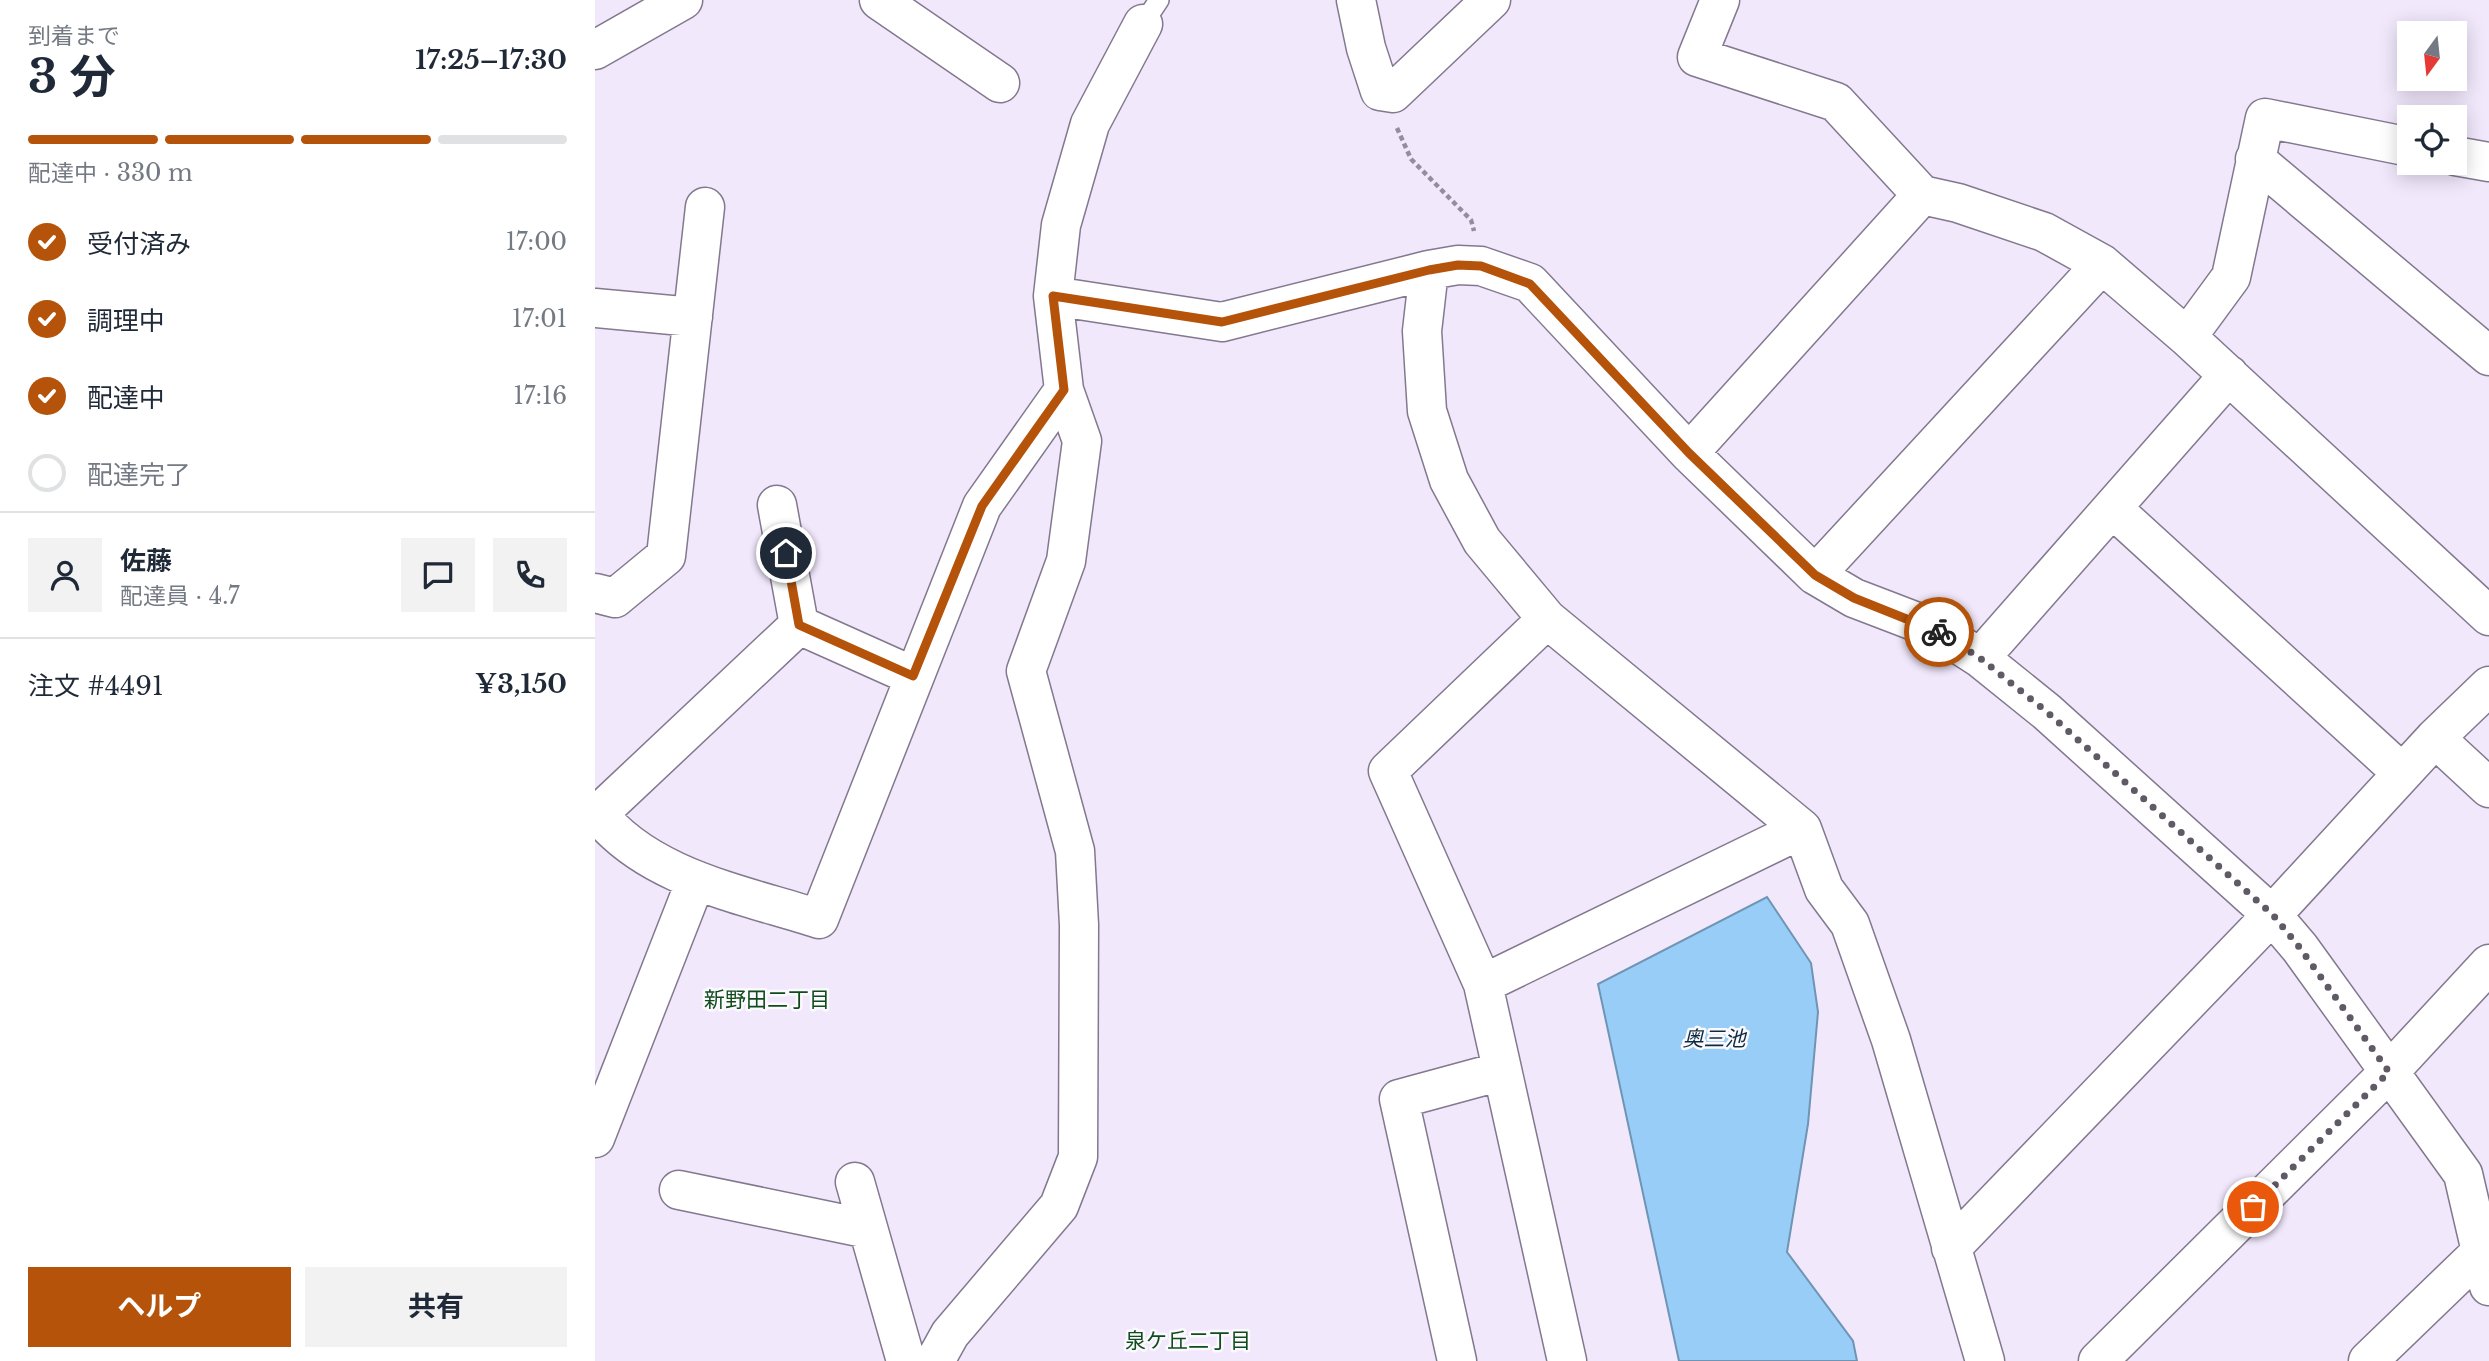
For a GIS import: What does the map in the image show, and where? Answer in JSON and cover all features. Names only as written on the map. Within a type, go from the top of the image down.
[{"type":"street","points":[[595,50],[683,0]]},
{"type":"street","points":[[879,0],[1000,83]]},
{"type":"street","points":[[1356,0],[1366,48],[1380,91],[1393,93],[1491,0]]},
{"type":"street","points":[[1720,0],[1696,57],[1836,102],[1922,195],[1958,203],[2044,232],[2102,264],[2187,337],[2489,616]]},
{"type":"street","points":[[935,1361],[950,1334],[1059,1206],[1078,1157],[1079,925],[1075,851],[1026,671],[1066,561],[1082,441],[1064,390],[1053,296],[1061,225],[1090,124],[1151,12]]},
{"type":"street","points":[[2187,337],[2231,277],[2265,118],[2397,144]]},
{"type":"street","points":[[2467,158],[2489,162]]},
{"type":"street","points":[[2256,159],[2489,356]]},
{"type":"street","points":[[1689,453],[1922,195]]},
{"type":"street","points":[[595,593],[615,598],[666,556],[705,207]]},
{"type":"street","points":[[1815,575],[2102,264]]},
{"type":"street","points":[[1053,296],[1222,322],[1458,265],[1481,266],[1530,284],[1689,453],[1815,575],[1854,598],[1935,629],[1980,658],[2047,712],[2273,915],[2300,948],[2463,1174],[2478,1186],[2485,1270],[2368,1361]]},
{"type":"street","points":[[1429,270],[1422,331],[1427,411],[1449,480],[1482,541],[1547,619],[1802,829],[1824,889],[1850,924],[1891,1040],[1985,1361]]},
{"type":"street","points":[[595,308],[693,317]]},
{"type":"street","points":[[1980,658],[2228,375]]},
{"type":"street","points":[[799,625],[596,814],[641,854],[696,880],[819,919],[982,506],[1064,390]]},
{"type":"street","points":[[777,505],[799,625]]},
{"type":"street","points":[[2112,508],[2402,773]]},
{"type":"street","points":[[1547,619],[1388,771],[1483,984],[1567,1361]]},
{"type":"street","points":[[799,625],[913,676]]},
{"type":"street","points":[[1951,1248],[2273,915],[2435,738],[2489,686]]},
{"type":"street","points":[[2435,738],[2489,788]]},
{"type":"street","points":[[1483,984],[1802,829]]},
{"type":"street","points":[[595,1138],[696,880]]},
{"type":"street","points":[[2098,1361],[2389,1072],[2489,964]]},
{"type":"street","points":[[1457,1361],[1399,1099],[1502,1071]]},
{"type":"street","points":[[855,1182],[906,1361]]},
{"type":"street","points":[[679,1190],[869,1229]]},
{"type":"path","points":[[1380,91],[1411,159],[1471,220],[1481,266]]},
{"type":"water","name":"奥三池","points":[[1767,897],[1811,963],[1818,1012],[1808,1124],[1787,1252],[1853,1341],[1857,1361],[1679,1361],[1598,984]]},
{"type":"way so far","points":[[1939,632],[1980,658],[2047,712],[2273,915],[2300,948],[2389,1072],[2253,1207]]},
{"type":"district","name":"新野田二丁目","points":[[767,1000]]},
{"type":"district","name":"泉ケ丘二丁目","points":[[1188,1341]]},
{"type":"route","points":[[786,553],[799,625],[913,676],[982,506],[1064,390],[1053,296],[1222,322],[1429,270],[1458,265],[1481,266],[1530,284],[1689,453],[1815,575],[1854,598],[1939,632]]}]
